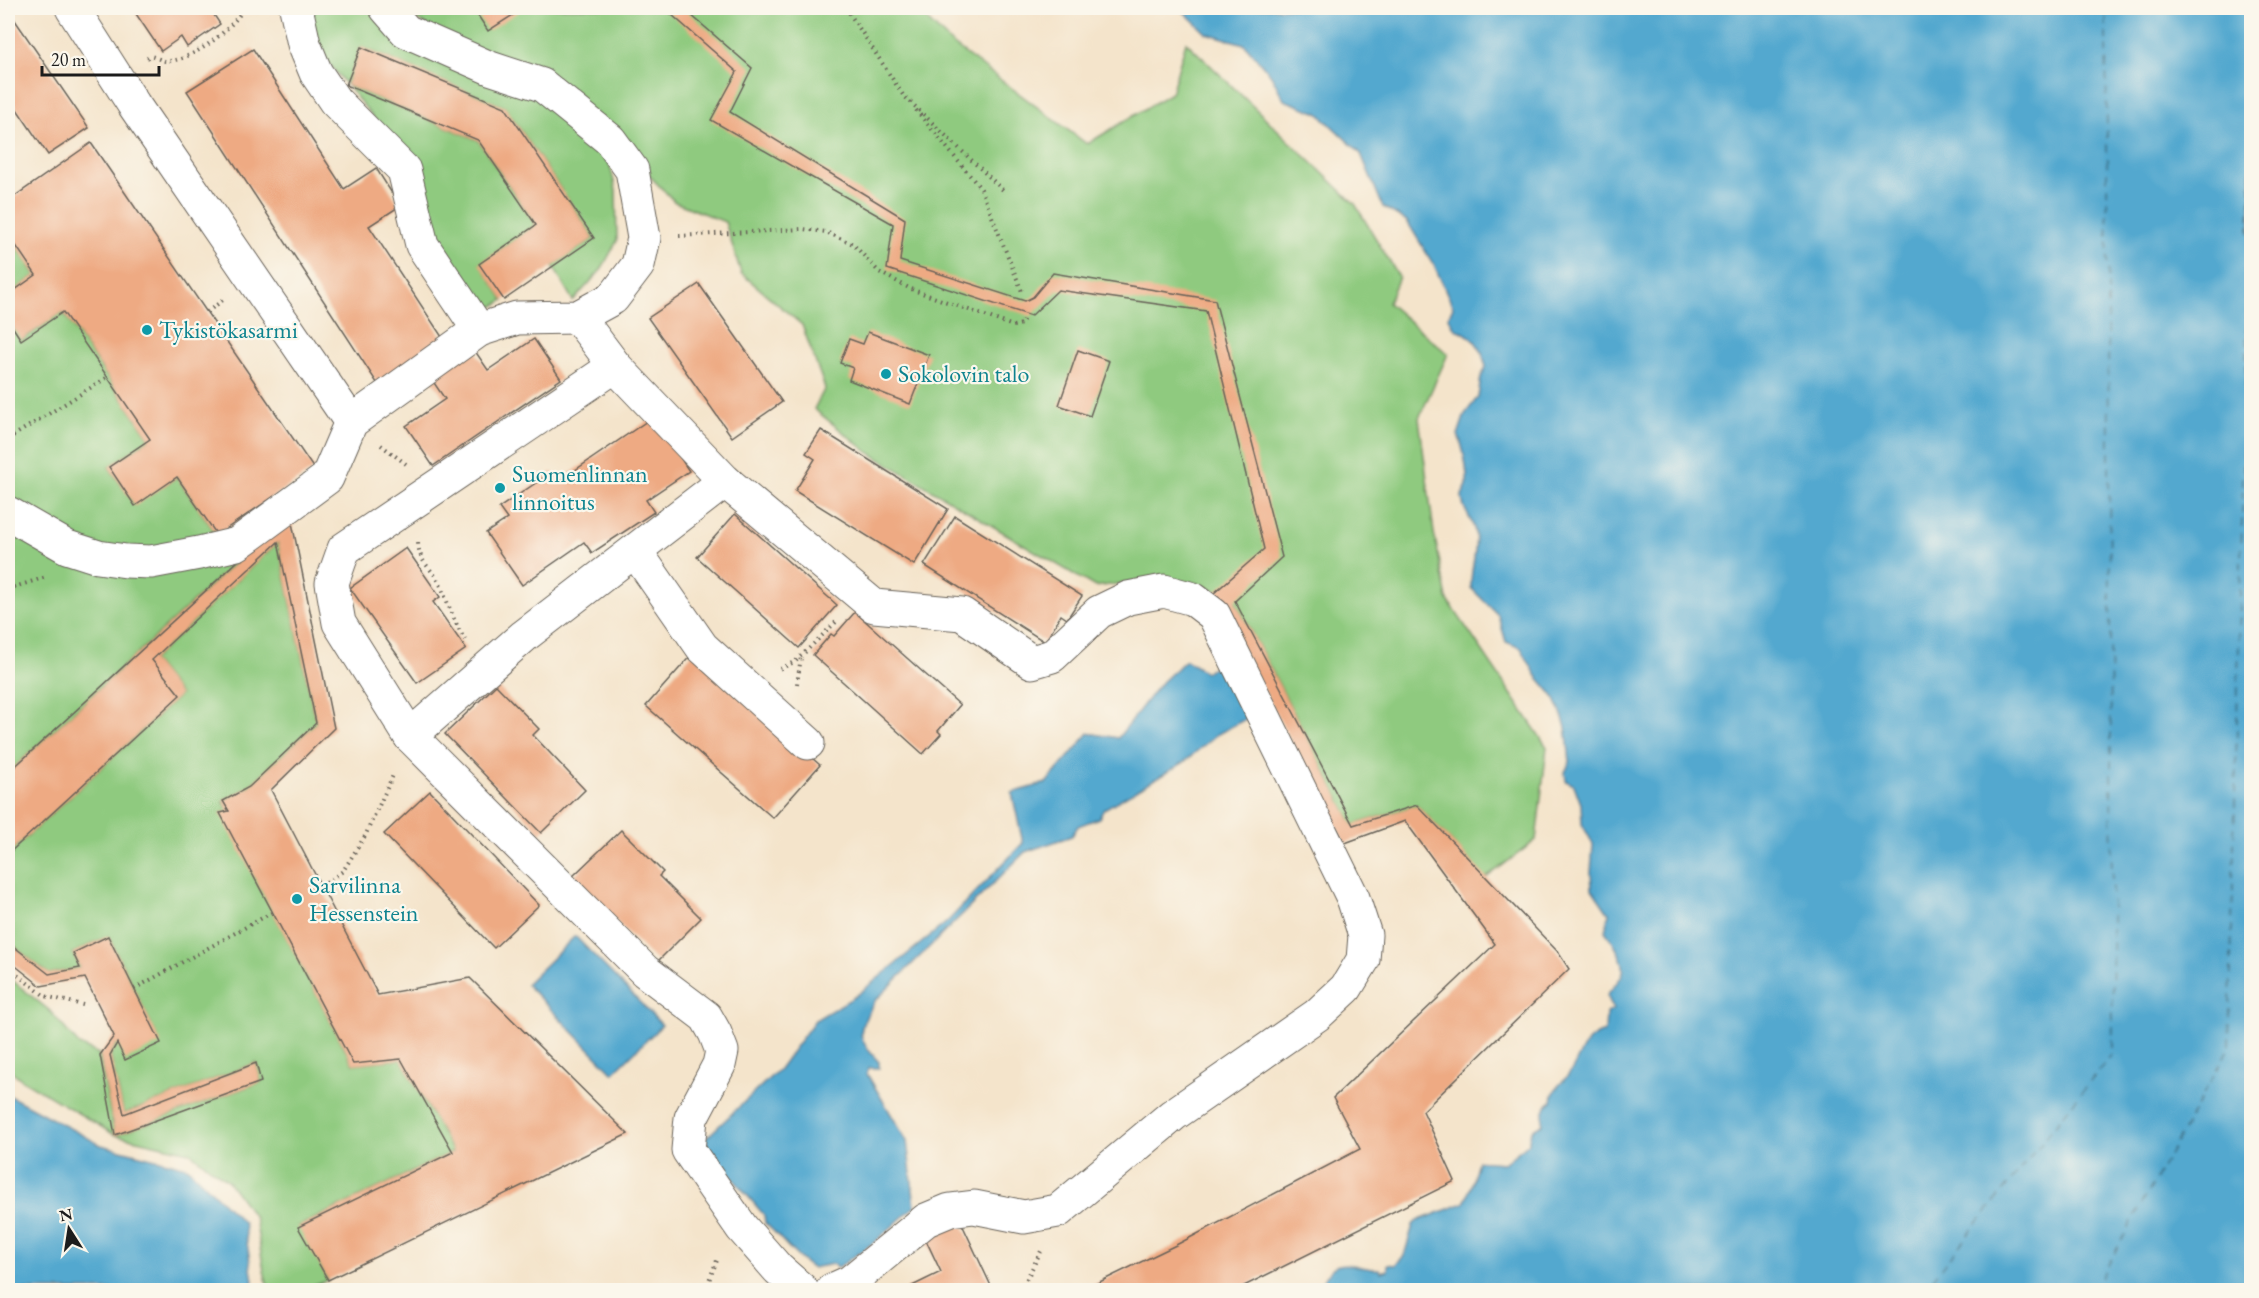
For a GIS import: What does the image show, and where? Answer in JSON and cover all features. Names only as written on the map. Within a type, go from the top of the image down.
[{"type":"lane","points":[[72,8],[140,115],[351,423]]},
{"type":"lane","points":[[296,8],[304,44],[316,73],[335,101],[404,170],[422,245],[479,330]]},
{"type":"lane","points":[[8,513],[67,547],[98,557],[126,561],[151,562],[237,544],[327,478],[351,423],[479,330],[517,318],[578,317],[613,298],[638,265],[644,238],[632,170],[610,140],[542,85],[490,68],[406,31],[386,8]]},
{"type":"lane","points":[[578,317],[615,366],[725,481],[874,606],[963,614],[1032,662],[1052,656],[1099,612],[1128,598],[1164,591],[1193,599],[1214,615],[1353,898],[1365,936],[1363,960],[1346,988],[1339,995],[1307,1022],[1173,1115],[1058,1211],[1024,1217],[974,1207],[950,1210],[926,1220],[850,1282],[832,1290]]},
{"type":"lane","points":[[615,366],[344,549],[332,583],[339,623],[410,736],[645,971],[706,1017],[722,1052],[719,1065],[691,1118],[688,1150],[742,1228],[778,1269],[802,1290]]},
{"type":"lane","points":[[410,736],[524,636],[636,552],[725,481]]},
{"type":"lane","points":[[636,552],[702,647],[808,743]]},
{"type":"path","points":[[151,56],[165,61],[189,55],[206,46],[239,17],[244,8]]},
{"type":"path","points":[[846,8],[903,95],[981,189],[1023,294]]},
{"type":"path","points":[[903,95],[1005,192]]},
{"type":"path","points":[[644,238],[802,229],[826,232],[853,244],[879,272],[911,289],[1013,326],[1022,324],[1024,316]]},
{"type":"path","points":[[8,440],[108,377]]},
{"type":"path","points":[[351,423],[420,475],[431,489],[422,512],[418,544],[419,557],[439,582],[453,621],[484,672]]},
{"type":"path","points":[[744,684],[796,661],[862,596]]},
{"type":"path","points":[[321,886],[343,870],[365,836],[410,736]]},
{"type":"path","points":[[134,989],[273,912]]},
{"type":"path","points":[[8,968],[45,996],[87,1006]]},
{"type":"green space","points":[[307,8],[378,8],[534,95],[609,161],[616,190],[617,241],[601,270],[573,301],[553,266],[594,238],[505,107],[361,47],[346,85],[325,59]]},
{"type":"green space","points":[[395,8],[915,8],[951,43],[1087,144],[1171,93],[1186,42],[1355,204],[1399,277],[1388,303],[1448,354],[1419,418],[1434,533],[1447,599],[1547,747],[1536,840],[1486,878],[1417,805],[1353,825],[1235,601],[1197,583],[1146,580],[1095,587],[868,452],[814,409],[825,388],[802,325],[741,273],[725,222],[675,202],[638,164],[490,60]]},
{"type":"green space","points":[[347,85],[478,140],[536,225],[480,264],[504,300],[481,314],[446,269],[418,172]]},
{"type":"green space","points":[[8,234],[36,275],[8,295]]},
{"type":"green space","points":[[63,312],[150,439],[109,467],[135,505],[177,477],[217,535],[238,560],[8,773],[8,320],[22,340]]},
{"type":"green space","points":[[278,542],[316,723],[249,787],[223,801],[229,811],[221,813],[353,1064],[401,1059],[453,1152],[299,1226],[328,1280],[302,1290],[269,1290],[255,1218],[228,1181],[189,1152],[115,1135],[261,1082],[256,1063],[124,1114],[110,1055],[117,1043],[160,1042],[108,936],[73,953],[80,968],[49,974],[8,942],[8,854],[180,695],[152,660]]},
{"type":"green space","points":[[8,977],[50,1011],[79,1045],[99,1054],[115,1135],[22,1080],[8,1068]]},
{"type":"water","points":[[1180,8],[2251,8],[2251,1290],[1318,1290],[1328,1273],[1339,1265],[1379,1269],[1380,1272],[1388,1270],[1388,1264],[1395,1265],[1404,1256],[1413,1225],[1417,1221],[1464,1203],[1478,1161],[1504,1163],[1529,1143],[1532,1130],[1543,1124],[1547,1105],[1552,1101],[1556,1089],[1569,1074],[1587,1043],[1605,1032],[1606,1014],[1613,1009],[1607,995],[1622,975],[1623,965],[1605,931],[1609,914],[1592,889],[1593,844],[1582,824],[1581,804],[1574,785],[1566,781],[1565,772],[1570,762],[1566,727],[1562,715],[1553,695],[1536,675],[1521,648],[1506,642],[1498,615],[1471,588],[1476,539],[1474,528],[1462,502],[1462,495],[1467,485],[1467,474],[1458,435],[1465,414],[1478,397],[1481,377],[1486,367],[1482,354],[1472,339],[1455,329],[1448,317],[1453,307],[1435,267],[1407,221],[1383,207],[1361,154],[1318,113],[1284,100],[1271,75],[1244,44],[1206,33]]},
{"type":"water","points":[[1186,660],[1205,672],[1214,667],[1228,667],[1251,716],[1216,735],[1183,763],[1104,809],[1099,818],[1078,826],[1072,836],[1025,852],[875,1001],[861,1032],[865,1045],[879,1062],[879,1068],[868,1068],[867,1074],[907,1141],[915,1206],[876,1241],[837,1268],[833,1264],[812,1268],[765,1223],[764,1215],[718,1161],[704,1140],[779,1069],[815,1020],[856,996],[947,922],[1023,843],[1012,793],[1046,783],[1089,733],[1118,738],[1158,686]]},
{"type":"water","points":[[575,936],[662,1025],[613,1073],[526,984]]},
{"type":"water","points":[[8,1095],[101,1145],[187,1167],[244,1223],[253,1281],[248,1290],[8,1290]]},
{"type":"building","points":[[132,8],[225,8],[214,15],[220,24],[187,47],[181,37],[161,51]]},
{"type":"building","points":[[473,8],[524,8],[488,31]]},
{"type":"building","points":[[664,8],[683,8],[752,68],[730,112],[905,219],[900,261],[1025,301],[1033,297],[1053,273],[1215,300],[1282,557],[1235,601],[1353,825],[1417,805],[1558,952],[1569,969],[1423,1111],[1455,1181],[1236,1290],[1083,1290],[1176,1245],[1360,1149],[1333,1098],[1495,944],[1405,821],[1345,843],[1213,594],[1264,549],[1206,311],[1058,290],[1031,316],[887,269],[893,224],[711,120],[737,72]]},
{"type":"building","points":[[8,10],[89,128],[48,155],[8,96]]},
{"type":"building","points":[[361,47],[505,107],[594,238],[504,300],[479,264],[536,225],[478,140],[346,85]]},
{"type":"building","points":[[253,49],[344,189],[376,168],[400,206],[369,226],[446,343],[379,386],[187,91]]},
{"type":"building","name":"Tykistökasarmi","points":[[91,143],[314,469],[217,535],[177,477],[135,506],[109,467],[150,439],[63,312],[21,340],[8,320],[8,295],[36,275],[8,234],[8,201]]},
{"type":"building","points":[[699,284],[782,402],[732,437],[648,318]]},
{"type":"building","name":"Sokolovin talo","points":[[868,332],[929,355],[910,404],[849,380],[853,368],[840,363],[849,339],[863,344]]},
{"type":"building","points":[[534,339],[561,379],[433,466],[406,426],[445,399],[430,377],[473,348],[488,370]]},
{"type":"building","points":[[1078,350],[1109,361],[1090,416],[1059,405]]},
{"type":"building","points":[[653,417],[689,471],[646,500],[654,512],[592,553],[584,542],[522,585],[486,533],[507,519],[499,508],[552,472],[559,481]]},
{"type":"building","points":[[821,430],[948,509],[914,565],[795,491],[815,459],[806,453]]},
{"type":"building","name":"Sarvilinna Hessenstein","points":[[290,513],[334,728],[271,790],[378,995],[470,978],[628,1134],[328,1280],[298,1227],[453,1152],[401,1059],[353,1064],[220,813],[229,811],[223,801],[249,787],[316,723],[278,542],[152,660],[180,695],[8,854],[8,773]]},
{"type":"building","points":[[735,514],[837,605],[799,648],[697,557]]},
{"type":"building","points":[[955,516],[1082,596],[1067,619],[1061,615],[1045,642],[924,565]]},
{"type":"building","points":[[406,548],[440,597],[433,602],[466,649],[417,683],[350,588]]},
{"type":"building","points":[[855,612],[960,705],[938,731],[941,734],[923,754],[813,655]]},
{"type":"building","points":[[693,653],[820,765],[773,818],[646,706]]},
{"type":"building","points":[[496,685],[539,729],[533,735],[585,790],[541,833],[445,734]]},
{"type":"building","points":[[430,791],[539,905],[494,948],[384,834]]},
{"type":"building","points":[[621,830],[663,872],[659,876],[701,918],[657,962],[572,877]]},
{"type":"building","points":[[108,936],[161,1043],[125,1060],[117,1043],[110,1055],[124,1114],[256,1063],[261,1082],[115,1135],[100,1055],[114,1036],[85,978],[41,986],[8,960],[8,942],[49,974],[80,968],[73,953]]},
{"type":"building","points":[[961,1222],[992,1288],[986,1290],[904,1290],[941,1272],[925,1238]]},
{"type":"ferry route","points":[[1924,1290],[2113,1053],[2106,8]]},
{"type":"ferry route","points":[[2094,1290],[2229,1048],[2252,110]]},
{"type":"place","name":"Tykistökasarmi","points":[[147,330]]},
{"type":"place","name":"Sokolovin talo","points":[[886,374]]},
{"type":"place","name":"Suomenlinnan linnoitus","points":[[500,488]]},
{"type":"place","name":"Sarvilinna Hessenstein","points":[[297,899]]}]
